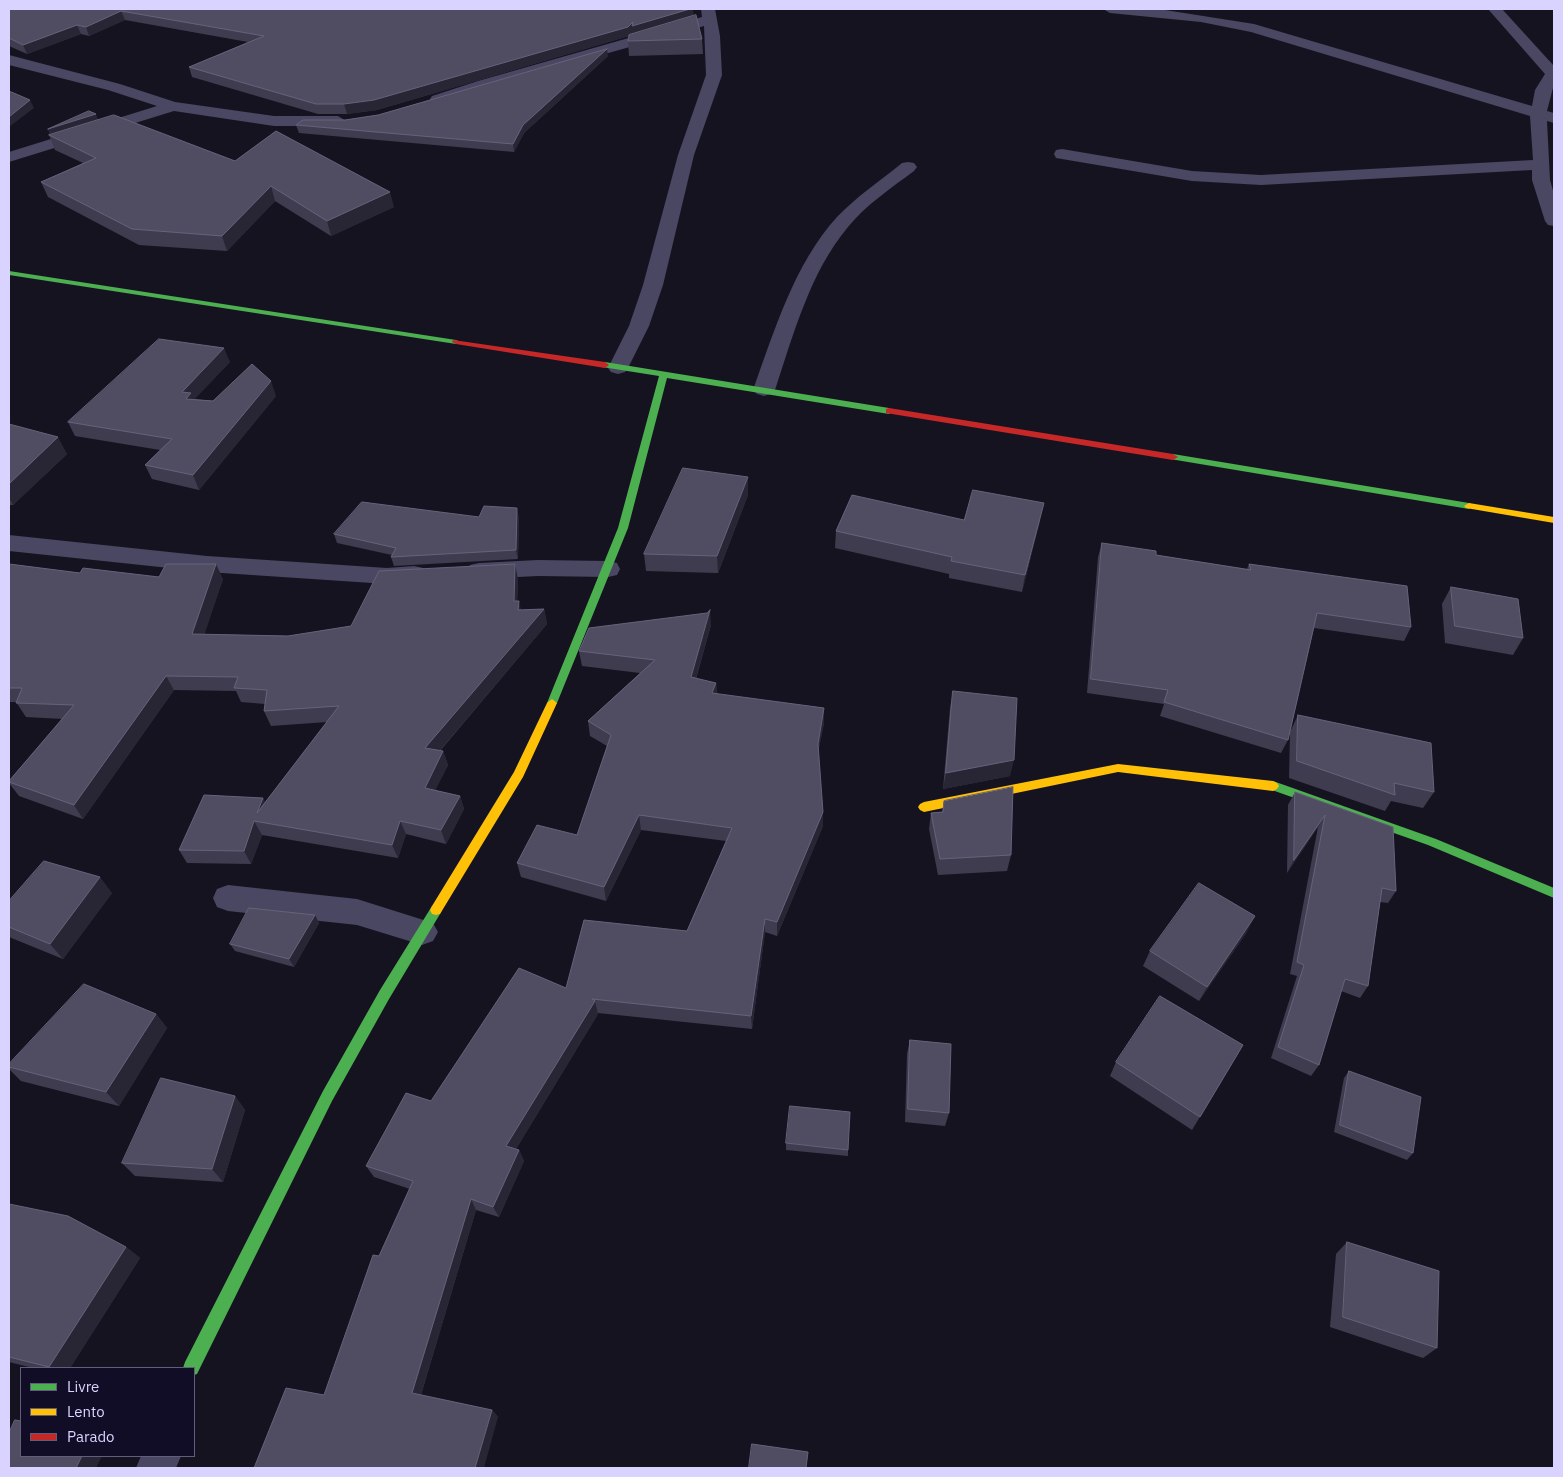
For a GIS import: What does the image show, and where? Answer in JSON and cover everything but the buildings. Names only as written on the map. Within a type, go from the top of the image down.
[{"type":"street","points":[[1110,9],[1171,13],[1220,20],[1254,28],[1546,116]]},
{"type":"street","points":[[1495,9],[1553,72],[1543,90],[1546,116],[1541,138],[1540,165],[1541,180],[1554,221]]},
{"type":"street","points":[[421,105],[708,15],[716,60],[714,75],[686,155],[653,285],[639,326],[618,368]]},
{"type":"street","points":[[9,60],[114,87],[173,106],[274,121],[355,120]]},
{"type":"street","points":[[9,156],[81,132],[173,106]]},
{"type":"street","points":[[1062,154],[1192,176],[1261,180],[1540,165]]},
{"type":"street","points":[[764,390],[790,320],[812,271],[837,228],[908,167]]},
{"type":"street","points":[[9,274],[664,374],[1554,520]]},
{"type":"street","points":[[192,1367],[246,1262],[296,1158],[376,1008],[519,774],[551,705],[608,569],[623,528],[664,374]]},
{"type":"street","points":[[9,543],[264,568],[386,576],[538,568],[608,569]]},
{"type":"street","points":[[924,807],[1118,768],[1268,784],[1432,842],[1554,892]]},
{"type":"street","points":[[228,898],[357,912],[422,932]]},
{"type":"traffic: fast","points":[[9,273],[456,342]]},
{"type":"traffic: fast","points":[[605,365],[889,411]]},
{"type":"traffic: fast","points":[[552,703],[623,528],[664,374]]},
{"type":"traffic: fast","points":[[1173,457],[1469,506]]},
{"type":"traffic: fast","points":[[1273,786],[1432,842],[1554,893]]},
{"type":"traffic: fast","points":[[192,1367],[281,1186],[352,1051],[436,910]]},
{"type":"traffic: slow","points":[[1469,506],[1554,520]]},
{"type":"traffic: slow","points":[[436,910],[519,774],[552,703]]},
{"type":"traffic: slow","points":[[924,807],[1118,768],[1273,786]]},
{"type":"traffic: jam","points":[[456,342],[605,365]]},
{"type":"traffic: jam","points":[[889,411],[1173,457]]}]
